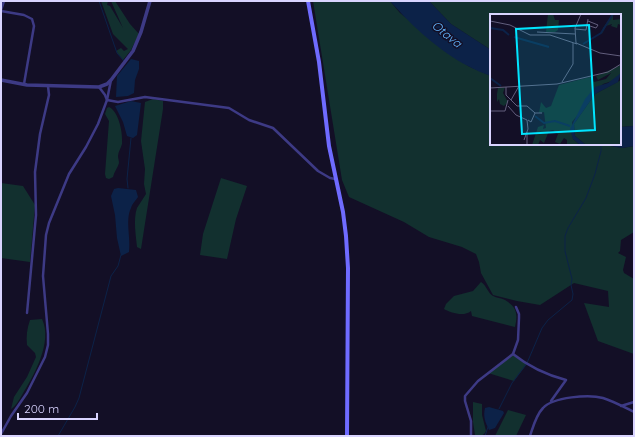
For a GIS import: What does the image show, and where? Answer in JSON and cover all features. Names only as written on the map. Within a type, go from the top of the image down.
[{"type":"main road","points":[[308,1],[319,62],[329,146],[343,212],[348,268],[347,436]]},
{"type":"street","points":[[4,1],[1,11],[24,15],[32,19],[34,26],[24,85]]},
{"type":"street","points":[[1,80],[24,85],[99,87],[107,84],[133,51],[141,32],[150,1]]},
{"type":"street","points":[[1,434],[27,393],[45,357],[48,345],[43,276],[46,235],[49,223],[69,174],[86,148],[98,124],[107,100],[111,80]]},
{"type":"street","points":[[27,313],[37,204],[35,172],[40,134],[49,96],[48,85]]},
{"type":"street","points":[[99,87],[107,100]]},
{"type":"street","points":[[107,100],[118,102],[145,97],[229,108],[249,120],[273,128],[318,171],[330,178],[335,179]]},
{"type":"street","points":[[471,436],[471,421],[465,402],[466,394],[490,370],[513,354],[518,334],[519,316],[516,307]]},
{"type":"street","points":[[513,354],[547,374],[566,380],[550,402],[540,411],[530,436]]},
{"type":"street","points":[[550,402],[592,396],[604,398],[634,412]]},
{"type":"street","points":[[621,406],[623,404],[634,402]]},
{"type":"green space","points":[[101,1],[108,1],[107,5],[110,6],[123,28],[111,1],[115,1],[130,24],[139,34],[131,50],[123,60],[116,51],[121,48],[124,51],[128,49],[113,34]]},
{"type":"green space","points":[[313,1],[390,1],[400,13],[468,66],[490,76],[490,145],[606,145],[622,148],[634,146],[634,232],[621,240],[620,251],[618,253],[626,257],[623,270],[624,273],[634,279],[634,354],[598,341],[584,303],[609,307],[608,291],[574,283],[540,305],[493,295],[481,273],[476,254],[462,247],[429,237],[404,222],[349,197],[342,180]]},
{"type":"green space","points":[[429,1],[634,1],[634,126],[621,127],[621,14],[490,14],[490,49],[451,24]]},
{"type":"green space","points":[[153,99],[163,101],[163,109],[141,249],[137,247],[135,222],[137,208],[146,194],[144,184],[145,169],[141,141],[145,102]]},
{"type":"green space","points":[[109,107],[118,118],[121,129],[122,144],[118,154],[119,163],[113,177],[109,179],[106,178],[105,174],[109,121],[105,114],[107,108]]},
{"type":"green space","points":[[221,178],[247,186],[236,219],[227,259],[200,255],[203,234]]},
{"type":"green space","points":[[1,183],[23,186],[35,205],[30,262],[1,258]]},
{"type":"green space","points":[[481,282],[493,296],[505,300],[512,305],[516,311],[515,327],[472,316],[471,311],[461,314],[444,309],[446,304],[454,296],[473,291]]},
{"type":"green space","points":[[42,319],[45,328],[45,338],[41,358],[27,387],[17,403],[11,409],[14,397],[27,377],[36,357],[35,353],[27,345],[27,332],[30,320]]},
{"type":"green space","points":[[513,355],[527,364],[514,381],[488,373]]},
{"type":"green space","points":[[473,402],[482,404],[482,415],[486,431],[481,436],[473,436],[475,435],[473,422]]},
{"type":"green space","points":[[508,410],[526,415],[516,436],[495,436]]},
{"type":"water","name":"Otava","points":[[390,1],[429,1],[451,24],[490,49],[490,76],[473,69],[457,60],[437,46],[407,19]]},
{"type":"water","points":[[131,59],[139,61],[139,69],[135,80],[134,93],[128,96],[116,97],[117,76]]},
{"type":"water","points":[[131,101],[141,103],[137,135],[133,138],[127,136],[123,122],[115,106]]},
{"type":"water","points":[[634,126],[634,146],[622,148],[606,145],[621,145],[621,127]]},
{"type":"water","points":[[114,189],[136,190],[138,197],[132,205],[128,218],[129,252],[121,256],[111,196]]},
{"type":"water","points":[[489,407],[503,411],[504,413],[495,428],[489,430],[485,422],[484,414],[485,408]]},
{"type":"waterway","points":[[99,1],[117,53],[124,61]]},
{"type":"waterway","points":[[128,188],[127,179],[131,138]]},
{"type":"waterway","points":[[499,409],[512,383],[527,363],[542,328],[548,320],[572,300],[572,279],[565,251],[565,236],[568,228],[586,198],[595,174],[601,151],[601,145]]},
{"type":"waterway","points":[[58,436],[79,398],[111,276],[118,266],[121,255]]},
{"type":"waterway","points":[[485,436],[488,427]]}]
